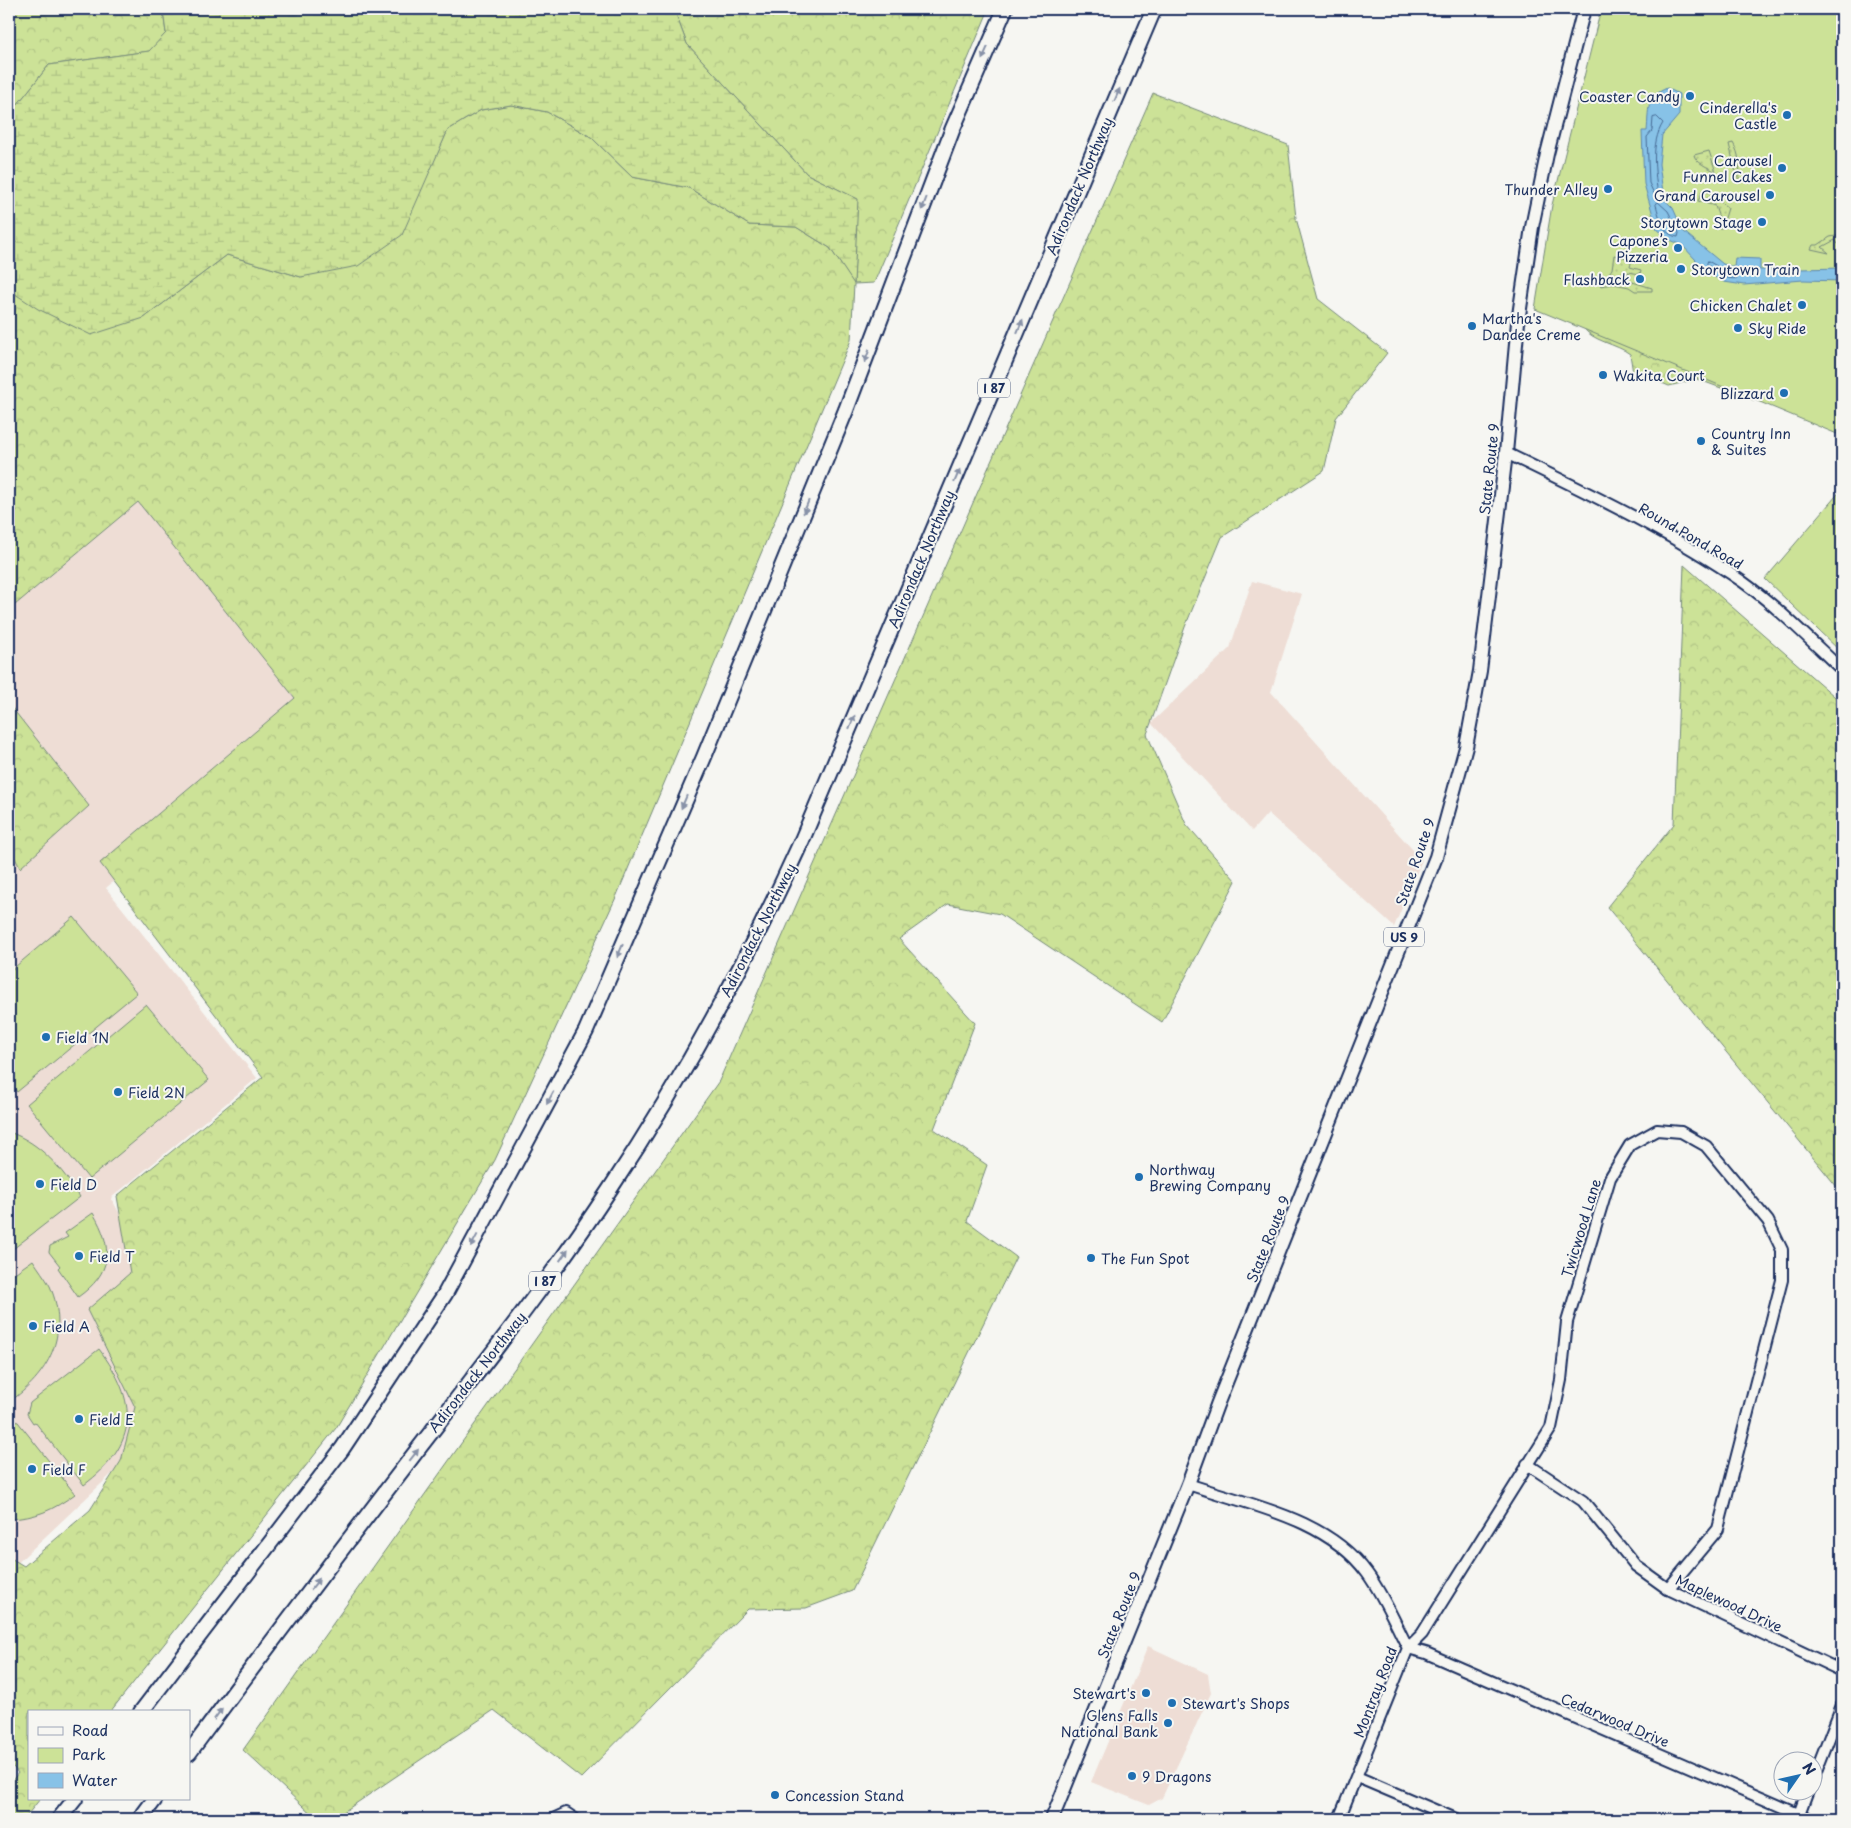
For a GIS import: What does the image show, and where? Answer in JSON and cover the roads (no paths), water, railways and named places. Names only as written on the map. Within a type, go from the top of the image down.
[{"type":"highway","points":[[143,1710],[342,1449],[445,1294],[586,1031],[704,757],[835,437],[953,128],[1005,9]]},
{"type":"highway","name":"Adirondack Northway","points":[[190,1752],[303,1599],[526,1308],[610,1190],[696,1051],[752,945],[802,840],[1154,9]]},
{"type":"highway","points":[[59,1819],[73,1800]]},
{"type":"highway","points":[[140,1819],[154,1800]]},
{"type":"main road","name":"State Route 9","points":[[1052,1819],[1188,1484],[1217,1405],[1436,857],[1466,747],[1478,681],[1506,453],[1518,322],[1532,227],[1547,154],[1584,9]]},
{"type":"street","name":"Round Pond Road","points":[[1506,453],[1583,490],[1699,553],[1744,583],[1781,613],[1842,670]]},
{"type":"street","name":"Twicwood Lane","points":[[1408,1648],[1422,1634],[1551,1428],[1561,1380],[1567,1322],[1610,1178],[1630,1145],[1657,1130],[1681,1132],[1706,1146],[1768,1221],[1782,1250],[1782,1280],[1718,1529],[1668,1590]]},
{"type":"street","name":"Maplewood Drive","points":[[1527,1464],[1584,1501],[1636,1566],[1668,1590],[1842,1671]]},
{"type":"street","name":"Montray Road","points":[[1188,1484],[1301,1522],[1340,1546],[1367,1572],[1386,1604],[1408,1648],[1339,1819]]},
{"type":"street","name":"Cedarwood Drive","points":[[1408,1648],[1435,1657],[1810,1819]]},
{"type":"street","points":[[1824,1751],[1842,1705]]},
{"type":"street","points":[[1356,1776],[1456,1819]]},
{"type":"street","points":[[1799,1814],[1804,1800]]},
{"type":"street","points":[[553,1819],[566,1813],[575,1819]]},
{"type":"water","points":[[1667,88],[1679,94],[1679,115],[1662,135],[1659,164],[1664,199],[1673,208],[1683,231],[1723,264],[1734,267],[1735,258],[1760,259],[1760,270],[1842,268],[1842,281],[1803,280],[1744,285],[1724,282],[1709,274],[1682,245],[1663,237],[1662,233],[1657,229],[1644,184],[1642,131],[1647,131],[1648,111],[1652,100]]},
{"type":"place","name":"Coaster Candy","points":[[1690,96]]},
{"type":"place","name":"Cinderella's Castle","points":[[1787,115]]},
{"type":"place","name":"Carousel Funnel Cakes","points":[[1782,168]]},
{"type":"place","name":"Thunder Alley","points":[[1608,189]]},
{"type":"place","name":"Grand Carousel","points":[[1770,195]]},
{"type":"place","name":"Storytown Stage","points":[[1762,222]]},
{"type":"place","name":"Capone’s Pizzeria","points":[[1678,248]]},
{"type":"place","name":"Storytown Train","points":[[1681,269]]},
{"type":"place","name":"Flashback","points":[[1640,279]]},
{"type":"place","name":"Chicken Chalet","points":[[1802,305]]},
{"type":"place","name":"Martha's Dandee Creme","points":[[1472,326]]},
{"type":"place","name":"Sky Ride","points":[[1738,328]]},
{"type":"place","name":"Wakita Court","points":[[1603,375]]},
{"type":"place","name":"Blizzard","points":[[1784,393]]},
{"type":"place","name":"Country Inn & Suites","points":[[1701,441]]},
{"type":"place","name":"Field 1N","points":[[46,1037]]},
{"type":"place","name":"Field 2N","points":[[118,1092]]},
{"type":"place","name":"Northway Brewing Company","points":[[1139,1177]]},
{"type":"place","name":"Field D","points":[[40,1184]]},
{"type":"place","name":"Field T","points":[[79,1256]]},
{"type":"place","name":"The Fun Spot","points":[[1091,1258]]},
{"type":"place","name":"Field A","points":[[33,1326]]},
{"type":"place","name":"Field E","points":[[79,1419]]},
{"type":"place","name":"Field F","points":[[32,1469]]},
{"type":"place","name":"Stewart's","points":[[1146,1693]]},
{"type":"place","name":"Stewart's Shops","points":[[1172,1703]]},
{"type":"place","name":"Glens Falls National Bank","points":[[1168,1723]]},
{"type":"place","name":"9 Dragons","points":[[1132,1776]]},
{"type":"place","name":"Concession Stand","points":[[775,1795]]}]
